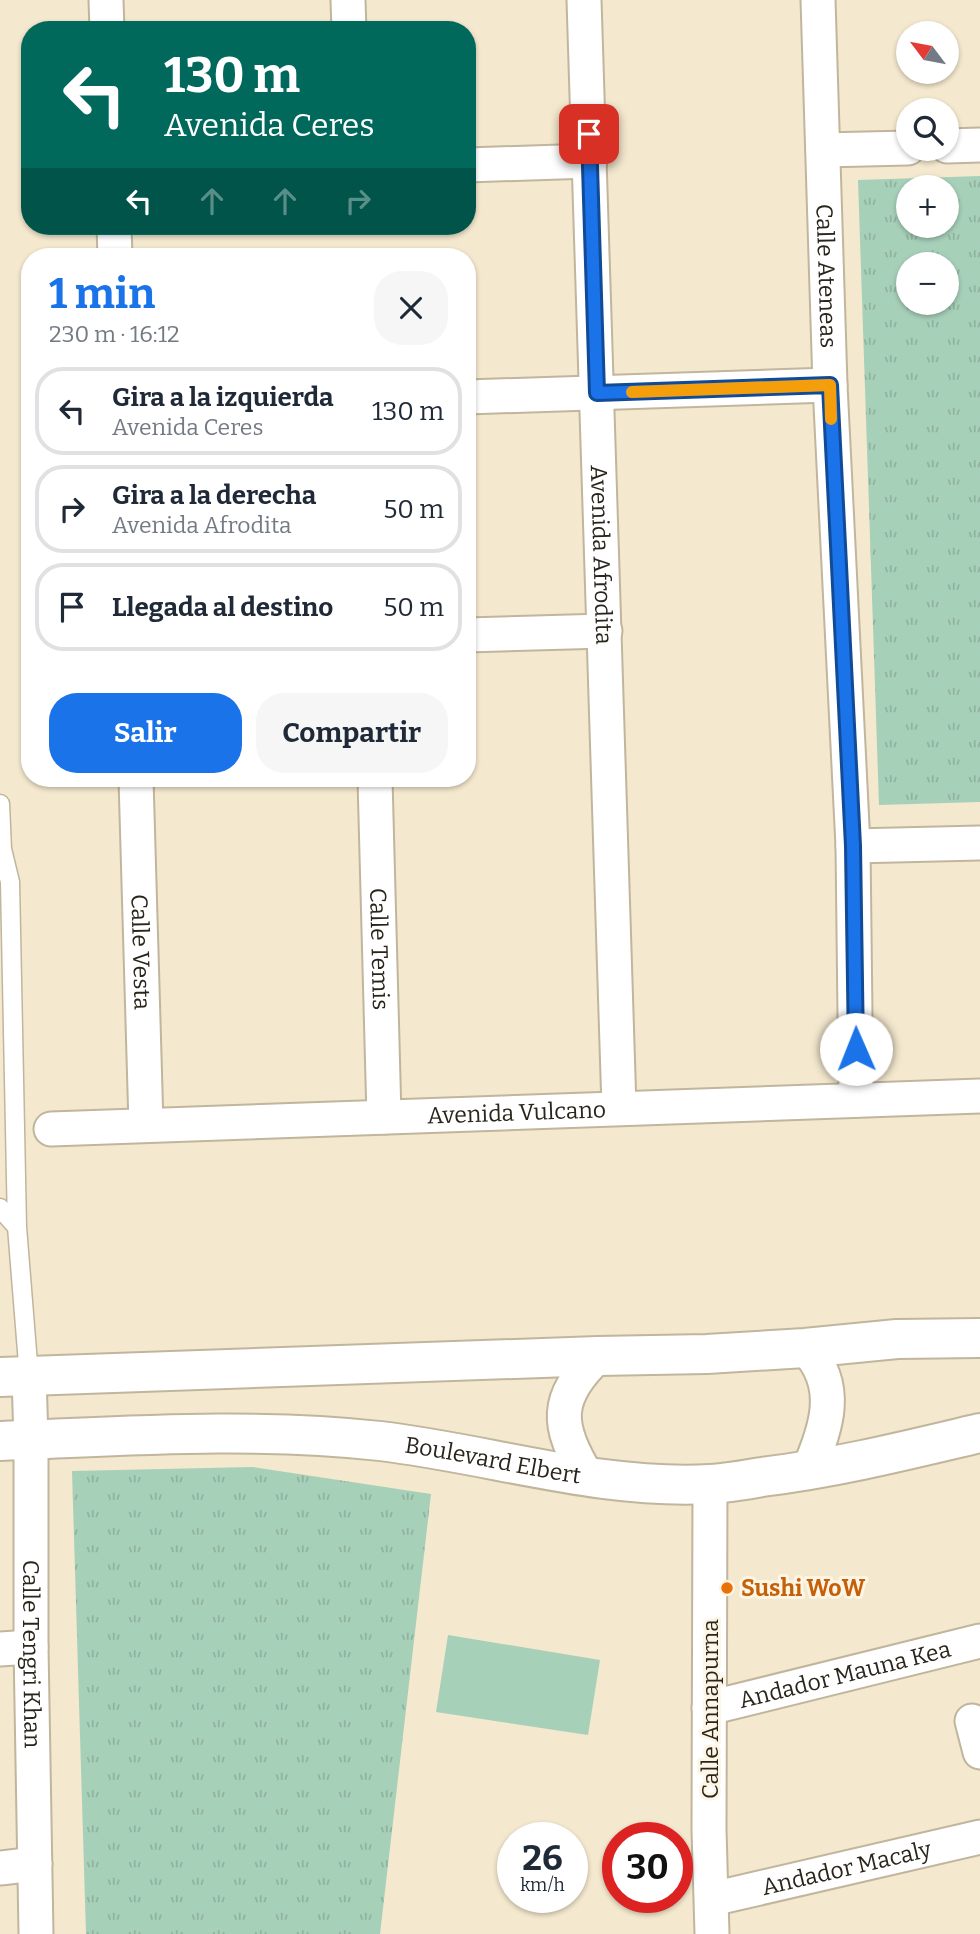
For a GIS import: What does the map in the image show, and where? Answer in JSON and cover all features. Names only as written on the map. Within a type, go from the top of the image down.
[{"type":"street","points":[[106,0],[107,21]]},
{"type":"street","points":[[348,0],[349,21]]},
{"type":"street","name":"Avenida Afrodita","points":[[584,0],[619,1108]]},
{"type":"street","name":"Calle Ateneas","points":[[818,0],[830,385],[853,846],[856,1100]]},
{"type":"street","points":[[959,146],[980,145]]},
{"type":"street","points":[[823,150],[896,148]]},
{"type":"street","points":[[476,164],[590,161]]},
{"type":"street","points":[[476,397],[830,385]]},
{"type":"street","points":[[476,635],[605,631]]},
{"type":"street","name":"Calle Vesta","points":[[136,787],[146,1125]]},
{"type":"street","name":"Calle Temis","points":[[375,787],[384,1117]]},
{"type":"street","points":[[853,846],[980,843]]},
{"type":"street","name":"Avenida Vulcano","points":[[51,1129],[980,1096]]},
{"type":"street","points":[[15,1376],[707,1354],[897,1339],[980,1338]]},
{"type":"street","points":[[805,1348],[821,1368],[828,1404],[818,1448],[808,1471]]},
{"type":"street","points":[[587,1476],[570,1446],[562,1418],[572,1385],[598,1356]]},
{"type":"street","name":"Calle Tengri Khan","points":[[15,1376],[15,1648],[35,1864],[36,1934]]},
{"type":"street","name":"Boulevard Elbert","points":[[16,1441],[198,1433],[303,1434],[382,1441],[587,1476],[644,1482],[710,1484],[808,1471],[980,1433]]},
{"type":"street","name":"Calle Annapurna","points":[[710,1484],[709,1830],[712,1934]]},
{"type":"street","name":"Andador Mauna Kea","points":[[709,1708],[980,1641]]},
{"type":"street","name":"Andador Macaly","points":[[712,1899],[980,1837]]},
{"type":"street","points":[[0,1868],[35,1864]]},
{"type":"lane","points":[[0,804],[17,1227],[15,1376]]},
{"type":"lane","points":[[0,1208],[17,1227]]},
{"type":"green space","points":[[980,176],[980,802],[879,805],[858,180],[896,179],[896,238],[959,238],[959,177]]},
{"type":"green space","points":[[253,1467],[431,1494],[380,1934],[86,1934],[72,1471]]},
{"type":"green space","points":[[448,1635],[600,1660],[588,1735],[436,1712]]},
{"type":"slow traffic","points":[[632,392],[830,385],[831,419]]},
{"type":"place","name":"Sushi WoW","points":[[727,1588]]},
{"type":"route","points":[[589,134],[597,393],[830,385],[853,846],[856,1049]]}]
